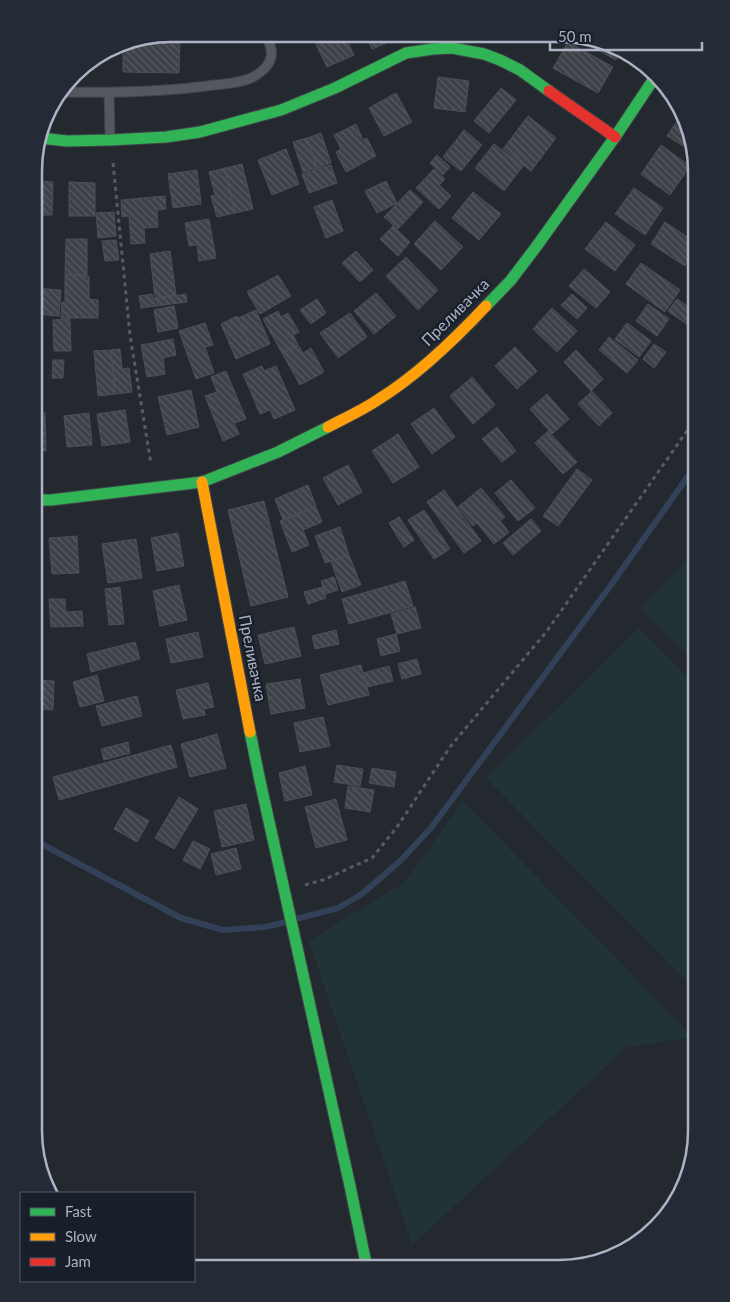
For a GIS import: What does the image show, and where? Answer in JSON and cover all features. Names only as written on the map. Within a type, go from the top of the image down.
[{"type":"street","points":[[47,139],[111,140],[166,137],[200,132],[281,110],[335,88],[406,53],[452,48],[484,54],[520,70],[615,137]]},
{"type":"street","name":"Преливачка","points":[[42,500],[202,482],[278,452],[347,418],[380,399],[410,377],[468,325],[510,280],[615,137],[651,82]]},
{"type":"street","name":"Преливачка","points":[[202,482],[260,781],[365,1260]]},
{"type":"lane","points":[[70,92],[109,93],[194,88],[240,82],[253,78],[267,65],[271,59],[268,42]]},
{"type":"lane","points":[[109,93],[111,140]]},
{"type":"path","points":[[111,140],[130,335],[155,487]]},
{"type":"path","points":[[285,895],[372,858],[397,827],[450,747],[547,631],[688,430]]},
{"type":"shaded area","points":[[688,559],[688,655],[640,607]]},
{"type":"shaded area","points":[[639,628],[687,677],[687,982],[486,778]]},
{"type":"shaded area","points":[[463,801],[687,1031],[687,1038],[627,1047],[412,1245],[309,941],[405,882]]},
{"type":"building","points":[[180,42],[179,73],[123,72],[123,52],[155,44]]},
{"type":"building","points":[[315,42],[348,42],[354,55],[327,67]]},
{"type":"building","points":[[369,42],[389,42],[372,49]]},
{"type":"building","points":[[567,43],[613,67],[598,93],[553,68]]},
{"type":"building","points":[[593,47],[616,56],[618,57],[616,60]]},
{"type":"building","points":[[438,77],[469,81],[465,112],[434,108]]},
{"type":"building","points":[[501,88],[516,100],[489,133],[474,121]]},
{"type":"building","points":[[396,93],[412,122],[384,136],[369,108]]},
{"type":"building","points":[[528,116],[556,138],[531,171],[503,149]]},
{"type":"building","points":[[677,121],[685,147],[667,136]]},
{"type":"building","points":[[356,124],[363,140],[367,138],[376,156],[346,172],[336,152],[341,149],[334,135]]},
{"type":"building","points":[[464,130],[482,145],[461,171],[443,157]]},
{"type":"building","points":[[321,133],[331,163],[317,168],[307,138]]},
{"type":"building","points":[[307,138],[317,168],[303,172],[293,142]]},
{"type":"building","points":[[494,144],[523,166],[504,191],[475,168]]},
{"type":"building","points":[[661,145],[687,164],[688,169],[670,195],[641,174]]},
{"type":"building","points":[[286,149],[299,184],[272,195],[258,160]]},
{"type":"building","points":[[437,155],[450,167],[443,175],[430,163]]},
{"type":"building","points":[[242,164],[253,209],[235,213],[225,168]]},
{"type":"building","points":[[331,165],[337,183],[309,193],[302,174]]},
{"type":"building","points":[[225,168],[235,213],[217,217],[211,196],[215,195],[209,172]]},
{"type":"building","points":[[434,169],[445,179],[439,185],[451,196],[439,209],[416,188]]},
{"type":"building","points":[[197,170],[201,204],[173,208],[168,174]]},
{"type":"building","points":[[42,181],[53,182],[52,215],[43,215],[42,230]]},
{"type":"building","points":[[386,181],[397,203],[377,213],[365,191]]},
{"type":"building","points":[[69,182],[95,183],[95,216],[69,216]]},
{"type":"building","points":[[634,188],[663,208],[645,235],[615,214]]},
{"type":"building","points":[[410,190],[423,202],[398,229],[384,217]]},
{"type":"building","points":[[473,192],[501,214],[479,240],[452,218]]},
{"type":"building","points":[[165,196],[166,209],[157,210],[158,227],[144,228],[145,243],[131,244],[129,216],[122,217],[121,200]]},
{"type":"building","points":[[332,200],[343,231],[326,238],[314,207]]},
{"type":"building","points":[[114,212],[116,236],[98,238],[96,213]]},
{"type":"building","points":[[209,219],[216,258],[199,261],[197,245],[189,246],[185,223]]},
{"type":"building","points":[[435,221],[463,247],[441,270],[414,244]]},
{"type":"building","points":[[606,222],[635,245],[615,271],[585,249]]},
{"type":"building","points":[[665,222],[688,238],[688,262],[685,266],[651,244]]},
{"type":"building","points":[[393,226],[410,242],[398,256],[380,239]]},
{"type":"building","points":[[66,239],[87,239],[87,275],[65,275]]},
{"type":"building","points":[[116,240],[119,260],[105,261],[102,241]]},
{"type":"building","points":[[170,251],[176,295],[155,298],[150,254]]},
{"type":"building","points":[[356,251],[373,270],[360,282],[342,263]]},
{"type":"building","points":[[406,257],[438,290],[418,310],[386,276]]},
{"type":"building","points":[[641,263],[680,290],[665,312],[626,284]]},
{"type":"building","points":[[584,269],[610,292],[596,308],[569,286]]},
{"type":"building","points":[[65,275],[89,276],[89,299],[98,300],[98,318],[61,318],[62,302],[65,302]]},
{"type":"building","points":[[278,275],[291,296],[260,314],[247,292]]},
{"type":"building","points":[[42,289],[61,290],[59,316],[42,315]]},
{"type":"building","points":[[376,293],[396,316],[374,334],[354,311]]},
{"type":"building","points":[[152,294],[153,299],[186,294],[187,302],[141,308],[139,296]]},
{"type":"building","points":[[572,294],[587,308],[577,319],[561,305]]},
{"type":"building","points":[[317,299],[326,313],[311,324],[300,310]]},
{"type":"building","points":[[677,299],[688,306],[688,325],[668,311]]},
{"type":"building","points":[[648,304],[669,319],[657,336],[636,321]]},
{"type":"building","points":[[174,306],[178,328],[158,332],[154,310]]},
{"type":"building","points":[[552,308],[577,331],[557,352],[533,329]]},
{"type":"building","points":[[256,310],[270,344],[252,352],[238,318]]},
{"type":"building","points":[[278,311],[281,317],[288,313],[299,332],[293,335],[298,345],[282,353],[263,319]]},
{"type":"building","points":[[350,313],[367,337],[338,358],[320,333]]},
{"type":"building","points":[[237,316],[252,352],[236,359],[221,324]]},
{"type":"building","points":[[70,319],[71,351],[54,351],[53,320]]},
{"type":"building","points":[[205,323],[213,345],[205,347],[214,373],[196,379],[179,331]]},
{"type":"building","points":[[627,323],[651,341],[639,357],[615,339]]},
{"type":"building","points":[[609,337],[638,360],[627,373],[599,350]]},
{"type":"building","points":[[173,339],[176,355],[163,358],[165,374],[147,377],[141,345]]},
{"type":"building","points":[[654,344],[666,352],[654,368],[643,359]]},
{"type":"building","points":[[298,345],[303,353],[311,348],[324,372],[300,385],[282,353]]},
{"type":"building","points":[[515,347],[537,371],[517,389],[495,366]]},
{"type":"building","points":[[120,349],[122,369],[129,368],[132,392],[115,394],[111,350]]},
{"type":"building","points":[[111,350],[115,394],[98,396],[94,351]]},
{"type":"building","points":[[576,350],[603,379],[591,391],[564,362]]},
{"type":"building","points":[[53,360],[64,360],[63,378],[52,378]]},
{"type":"building","points":[[262,366],[264,371],[276,366],[295,410],[274,419],[270,410],[260,414],[243,374]]},
{"type":"building","points":[[226,371],[246,419],[234,423],[239,434],[223,441],[205,396],[217,392],[211,377]]},
{"type":"building","points":[[472,377],[495,405],[473,424],[450,396]]},
{"type":"building","points":[[191,390],[199,427],[167,435],[158,397]]},
{"type":"building","points":[[592,391],[612,413],[599,426],[578,404]]},
{"type":"building","points":[[547,394],[569,419],[552,434],[530,409]]},
{"type":"building","points":[[434,408],[455,437],[432,454],[411,424]]},
{"type":"building","points":[[125,410],[130,442],[102,446],[97,414]]},
{"type":"building","points":[[42,413],[45,413],[46,451],[42,451]]},
{"type":"building","points":[[89,413],[92,445],[67,447],[64,416]]},
{"type":"building","points":[[497,427],[516,451],[502,462],[482,439]]},
{"type":"building","points":[[548,431],[577,462],[563,474],[535,443]]},
{"type":"building","points":[[398,434],[419,467],[393,483],[372,451]]},
{"type":"building","points":[[348,465],[362,492],[338,505],[323,478]]},
{"type":"building","points":[[577,469],[592,480],[558,526],[543,516]]},
{"type":"building","points":[[511,480],[535,508],[518,521],[495,493]]},
{"type":"building","points":[[308,485],[316,506],[283,520],[275,499]]},
{"type":"building","points":[[481,488],[505,517],[500,521],[509,532],[494,544],[477,523],[473,526],[458,507]]},
{"type":"building","points":[[444,490],[481,541],[464,553],[427,502]]},
{"type":"building","points":[[264,501],[288,597],[251,606],[228,510]]},
{"type":"building","points":[[316,507],[322,522],[303,530],[309,545],[292,552],[280,521]]},
{"type":"building","points":[[424,510],[450,549],[434,559],[408,520]]},
{"type":"building","points":[[399,517],[414,540],[404,547],[389,523]]},
{"type":"building","points":[[531,519],[541,531],[513,555],[503,543]]},
{"type":"building","points":[[340,527],[349,555],[325,563],[315,536]]},
{"type":"building","points":[[178,533],[184,566],[157,571],[151,538]]},
{"type":"building","points":[[77,536],[79,573],[52,574],[49,538]]},
{"type":"building","points":[[136,539],[142,578],[108,583],[102,544]]},
{"type":"building","points":[[349,555],[361,585],[342,592],[331,561]]},
{"type":"building","points":[[334,577],[338,590],[325,594],[321,581]]},
{"type":"building","points":[[405,581],[413,606],[349,624],[342,599]]},
{"type":"building","points":[[179,585],[187,620],[160,626],[153,591]]},
{"type":"building","points":[[120,587],[124,624],[109,625],[105,589]]},
{"type":"building","points":[[323,587],[326,598],[308,604],[304,592]]},
{"type":"building","points":[[49,599],[65,599],[66,612],[82,611],[83,626],[51,627]]},
{"type":"building","points":[[415,607],[421,628],[397,634],[391,614]]},
{"type":"building","points":[[294,627],[301,656],[265,664],[258,635]]},
{"type":"building","points":[[336,630],[339,644],[315,649],[312,636]]},
{"type":"building","points":[[198,632],[203,657],[171,663],[166,639]]},
{"type":"building","points":[[396,634],[400,651],[381,656],[377,639]]},
{"type":"building","points":[[135,642],[140,659],[91,672],[87,654]]},
{"type":"building","points":[[417,659],[421,674],[402,679],[398,664]]},
{"type":"building","points":[[361,665],[369,695],[328,705],[320,675]]},
{"type":"building","points":[[389,666],[393,681],[367,687],[363,673]]},
{"type":"building","points":[[97,675],[104,701],[80,707],[73,682]]},
{"type":"building","points":[[300,679],[305,708],[271,714],[266,684]]},
{"type":"building","points":[[42,680],[54,681],[53,710],[42,709]]},
{"type":"building","points":[[208,683],[214,707],[204,709],[205,715],[183,719],[176,690]]},
{"type":"building","points":[[137,696],[142,716],[102,726],[96,706]]},
{"type":"building","points":[[323,717],[330,746],[300,752],[294,723]]},
{"type":"building","points":[[217,734],[226,768],[190,777],[181,744]]},
{"type":"building","points":[[128,742],[130,753],[104,760],[101,749]]},
{"type":"building","points":[[171,745],[177,767],[59,800],[53,777]]},
{"type":"building","points":[[337,765],[363,769],[360,786],[334,782]]},
{"type":"building","points":[[305,766],[312,795],[285,801],[279,773]]},
{"type":"building","points":[[372,768],[396,772],[394,787],[369,783]]},
{"type":"building","points":[[348,786],[374,790],[370,812],[345,808]]},
{"type":"building","points":[[179,797],[198,809],[174,849],[155,838]]},
{"type":"building","points":[[336,799],[347,840],[316,848],[305,807]]},
{"type":"building","points":[[246,804],[254,840],[222,847],[214,811]]},
{"type":"building","points":[[126,808],[149,821],[137,842],[114,829]]},
{"type":"building","points":[[193,841],[210,849],[200,869],[183,860]]},
{"type":"building","points":[[236,848],[241,869],[216,875],[211,854]]},
{"type":"waterway","points":[[296,919],[338,908],[362,894],[400,861],[431,828],[611,585],[688,477]]},
{"type":"waterway","points":[[42,844],[181,918],[223,930],[265,927],[286,922]]},
{"type":"traffic: fast","points":[[47,139],[67,141],[111,140],[166,137],[200,132],[281,110],[335,88],[406,53],[433,49],[452,48],[484,54],[520,70],[549,91]]},
{"type":"traffic: fast","points":[[486,306],[511,280],[536,247],[615,137],[651,82]]},
{"type":"traffic: fast","points":[[42,500],[202,482],[278,452],[328,427]]},
{"type":"traffic: fast","points":[[250,732],[365,1260]]},
{"type":"traffic: slow","points":[[328,427],[367,407],[408,379],[449,344],[486,306]]},
{"type":"traffic: slow","points":[[202,482],[250,732]]},
{"type":"traffic: jam","points":[[549,91],[615,137]]}]
